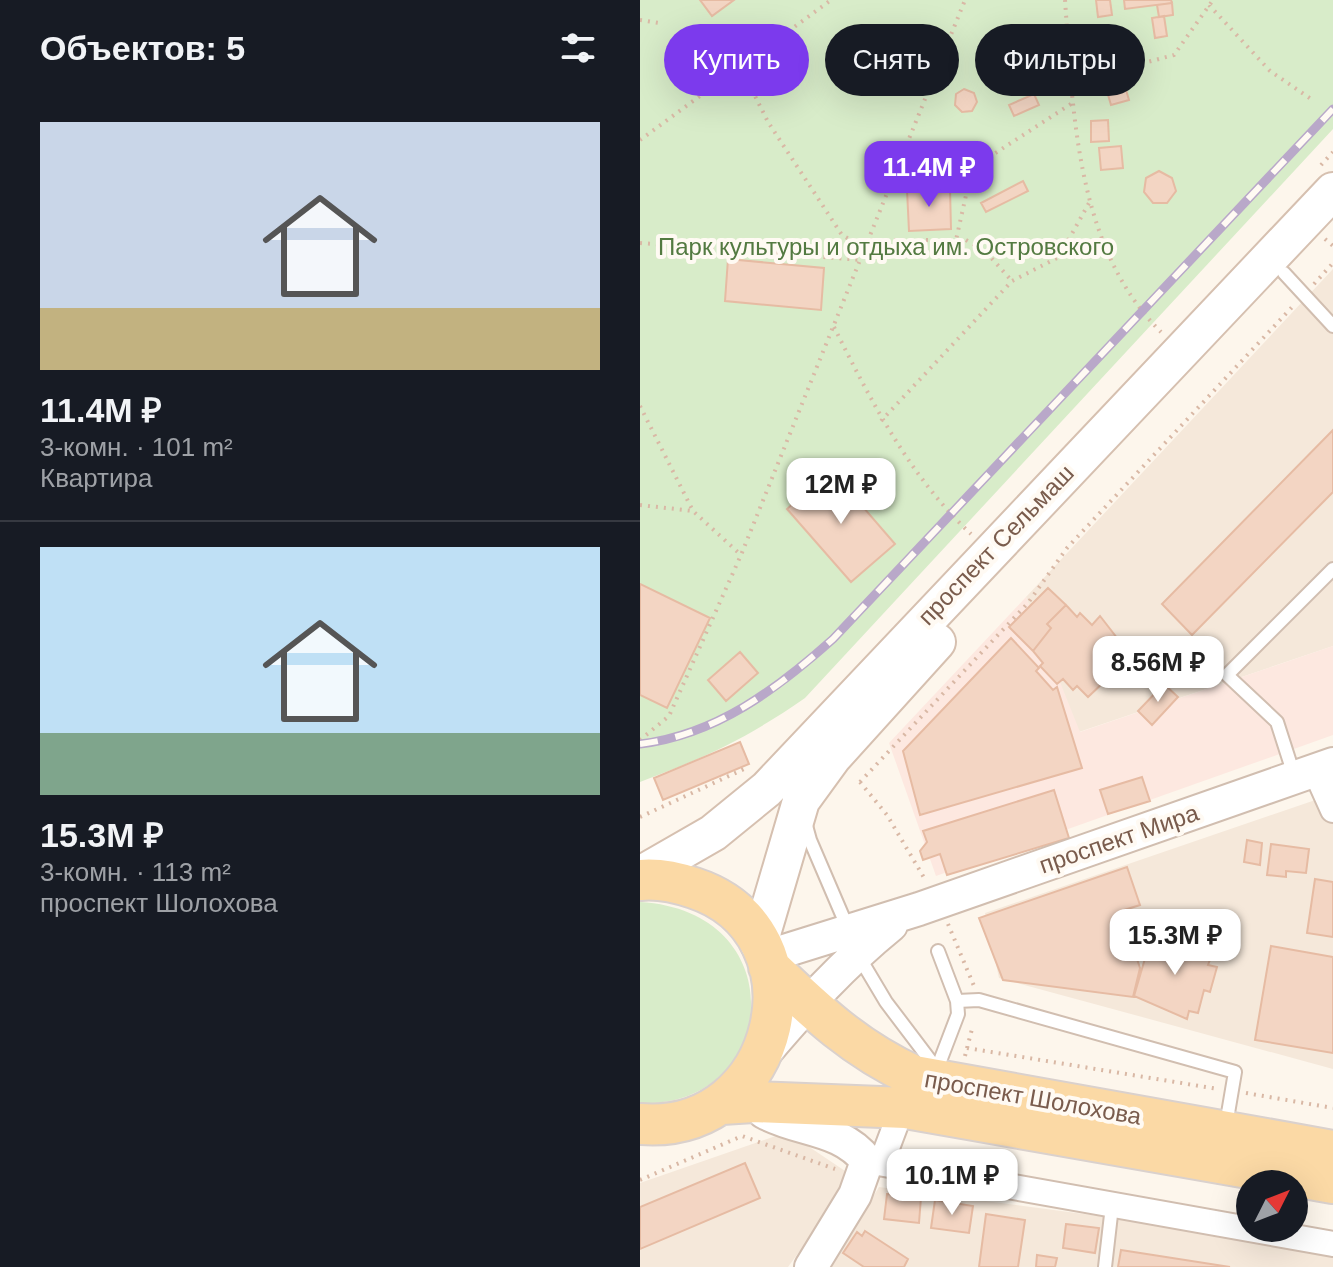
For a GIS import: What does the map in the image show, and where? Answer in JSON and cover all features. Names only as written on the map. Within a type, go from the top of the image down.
[{"type":"main road","name":"проспект Сельмаш","points":[[640,878],[713,833],[767,789],[1333,191]]},
{"type":"main road","name":"проспект Сельмаш","points":[[765,956],[801,801],[814,779],[906,675],[1294,284],[1333,219]]},
{"type":"main road","name":"проспект Шолохова","points":[[640,878],[670,880],[706,892],[730,908],[765,956],[807,1003],[872,1056],[914,1076],[942,1076],[1333,1151]]},
{"type":"main road","points":[[640,1124],[665,1126],[737,1103],[746,1081],[764,1054],[772,1026],[774,998],[765,956]]},
{"type":"main road","name":"проспект Шолохова","points":[[737,1103],[902,1108],[1333,1183]]},
{"type":"street","points":[[1314,771],[1333,810]]},
{"type":"street","name":"проспект Мира","points":[[765,956],[853,942],[906,913],[1314,771]]},
{"type":"street","name":"проспект Мира","points":[[764,1054],[853,942]]},
{"type":"street","points":[[737,1103],[838,1137],[859,1150],[870,1167],[1333,1244]]},
{"type":"street","points":[[811,1267],[855,1195],[902,1108]]},
{"type":"lane","points":[[1294,284],[1333,326]]},
{"type":"lane","points":[[1314,771],[1277,722],[1227,675],[1333,569]]},
{"type":"lane","points":[[801,801],[810,840],[853,942],[886,1002],[942,1076]]},
{"type":"lane","points":[[938,951],[957,1001],[958,1014],[942,1076]]},
{"type":"lane","points":[[957,1001],[979,1000],[1235,1072],[1225,1132]]},
{"type":"lane","points":[[1105,1267],[1112,1206]]},
{"type":"path","points":[[799,24],[831,0]]},
{"type":"path","points":[[640,740],[669,716],[741,555],[965,0]]},
{"type":"path","points":[[1065,0],[1067,24]]},
{"type":"path","points":[[1145,63],[1174,55],[1213,0]]},
{"type":"path","points":[[1209,5],[1270,71],[1314,101]]},
{"type":"path","points":[[640,20],[659,23]]},
{"type":"path","points":[[640,140],[702,96]]},
{"type":"path","points":[[755,96],[768,122],[842,235],[866,249]]},
{"type":"path","points":[[1073,96],[1089,203],[1137,309],[1163,334]]},
{"type":"path","points":[[956,240],[971,173],[977,165],[1074,102]]},
{"type":"path","points":[[897,174],[971,173]]},
{"type":"path","points":[[881,421],[1012,281],[1059,257],[1089,203]]},
{"type":"path","points":[[870,240],[966,240],[985,251],[1012,281]]},
{"type":"path","points":[[640,243],[861,260]]},
{"type":"path","points":[[860,782],[1028,603],[1067,548],[1294,284],[1333,263]]},
{"type":"path","points":[[834,327],[881,421],[951,515],[973,535]]},
{"type":"path","points":[[640,406],[693,511],[741,555]]},
{"type":"path","points":[[640,505],[693,511]]},
{"type":"path","points":[[967,1048],[1333,1108]]},
{"type":"path","points":[[640,1180],[742,1136],[870,1167]]},
{"type":"shaded area","points":[[1333,269],[1333,646],[1079,732],[1026,597]]},
{"type":"shaded area","points":[[1026,597],[1080,732],[1333,646],[1333,735],[936,876],[889,743]]},
{"type":"shaded area","points":[[1333,794],[1333,1069],[999,978],[985,913]]},
{"type":"shaded area","points":[[787,1132],[854,1177],[788,1267],[640,1267],[640,1183]]},
{"type":"shaded area","points":[[879,1187],[1236,1234],[1236,1242],[1295,1242],[1333,1247],[1333,1267],[830,1267]]},
{"type":"green space","name":"Парк культуры и отдыха им. Островского","points":[[640,0],[1333,0],[1333,129],[805,698],[725,746],[640,782]]},
{"type":"green space","points":[[640,902],[691,913],[726,938],[746,971],[751,1008],[742,1044],[721,1075],[686,1096],[640,1103]]},
{"type":"building","points":[[700,0],[734,0],[712,16]]},
{"type":"building","points":[[1096,0],[1110,0],[1112,15],[1098,17]]},
{"type":"building","points":[[1124,0],[1171,0],[1172,3],[1125,9]]},
{"type":"building","points":[[1172,3],[1173,15],[1159,17],[1157,5]]},
{"type":"building","points":[[1164,16],[1167,36],[1155,38],[1152,18]]},
{"type":"building","points":[[964,89],[974,93],[977,102],[972,111],[962,112],[955,105],[959,92]]},
{"type":"building","points":[[1035,96],[1039,105],[1014,116],[1009,105]]},
{"type":"building","points":[[1108,96],[1128,96],[1129,100],[1111,105]]},
{"type":"building","points":[[1108,120],[1109,141],[1091,142],[1091,121]]},
{"type":"building","points":[[1121,146],[1123,168],[1101,170],[1099,148]]},
{"type":"building","points":[[1159,171],[1172,178],[1176,191],[1167,203],[1153,203],[1144,192],[1146,178]]},
{"type":"building","points":[[1023,181],[1028,191],[986,212],[981,203]]},
{"type":"building","points":[[950,188],[951,229],[909,231],[907,190]]},
{"type":"building","points":[[728,259],[824,268],[821,310],[725,301]]},
{"type":"building","points":[[1333,430],[1333,492],[1192,635],[1162,604]]},
{"type":"building","points":[[831,470],[895,544],[851,582],[787,509]]},
{"type":"building","points":[[640,584],[710,618],[667,708],[640,695]]},
{"type":"building","points":[[1048,588],[1066,605],[1047,624],[1051,628],[1033,651],[1009,627]]},
{"type":"building","points":[[1066,605],[1077,617],[1080,613],[1092,625],[1100,616],[1124,647],[1112,659],[1116,664],[1103,676],[1107,679],[1088,697],[1077,686],[1073,690],[1063,679],[1057,684],[1040,666],[1043,663],[1033,651],[1051,628],[1047,624]]},
{"type":"building","points":[[1011,638],[1039,668],[1036,671],[1053,690],[1057,687],[1082,768],[920,815],[903,751]]},
{"type":"building","points":[[740,652],[758,673],[726,701],[708,680]]},
{"type":"building","points":[[1164,684],[1178,697],[1152,725],[1138,711]]},
{"type":"building","points":[[740,742],[749,764],[663,800],[654,778]]},
{"type":"building","points":[[1142,777],[1150,801],[1108,814],[1100,790]]},
{"type":"building","points":[[1054,790],[1069,838],[947,875],[940,854],[923,860],[920,851],[927,842],[923,831]]},
{"type":"building","points":[[1247,840],[1262,843],[1260,865],[1244,862]]},
{"type":"building","points":[[1271,844],[1309,849],[1306,873],[1286,871],[1286,877],[1267,875]]},
{"type":"building","points":[[1127,867],[1140,905],[1121,911],[1140,968],[1133,997],[1003,980],[979,918]]},
{"type":"building","points":[[1315,879],[1333,882],[1333,937],[1307,933]]},
{"type":"building","points":[[1158,935],[1211,957],[1208,965],[1217,967],[1210,992],[1204,990],[1198,1013],[1189,1011],[1187,1019],[1134,996],[1149,945],[1155,946]]},
{"type":"building","points":[[1271,946],[1333,957],[1333,1053],[1255,1040]]},
{"type":"building","points":[[745,1163],[760,1198],[640,1249],[640,1207]]},
{"type":"building","points":[[887,1194],[921,1197],[919,1223],[884,1219]]},
{"type":"building","points":[[935,1200],[973,1206],[969,1233],[931,1228]]},
{"type":"building","points":[[986,1214],[1025,1220],[1018,1267],[979,1267]]},
{"type":"building","points":[[1066,1224],[1099,1228],[1095,1253],[1063,1248]]},
{"type":"building","points":[[865,1231],[908,1259],[904,1267],[864,1267],[843,1253],[857,1232],[862,1236]]},
{"type":"building","points":[[1121,1250],[1230,1267],[1118,1267]]},
{"type":"building","points":[[1037,1255],[1057,1258],[1055,1267],[1036,1267]]},
{"type":"railway","points":[[640,744],[694,731],[744,707],[790,675],[833,639],[1333,109]]}]
